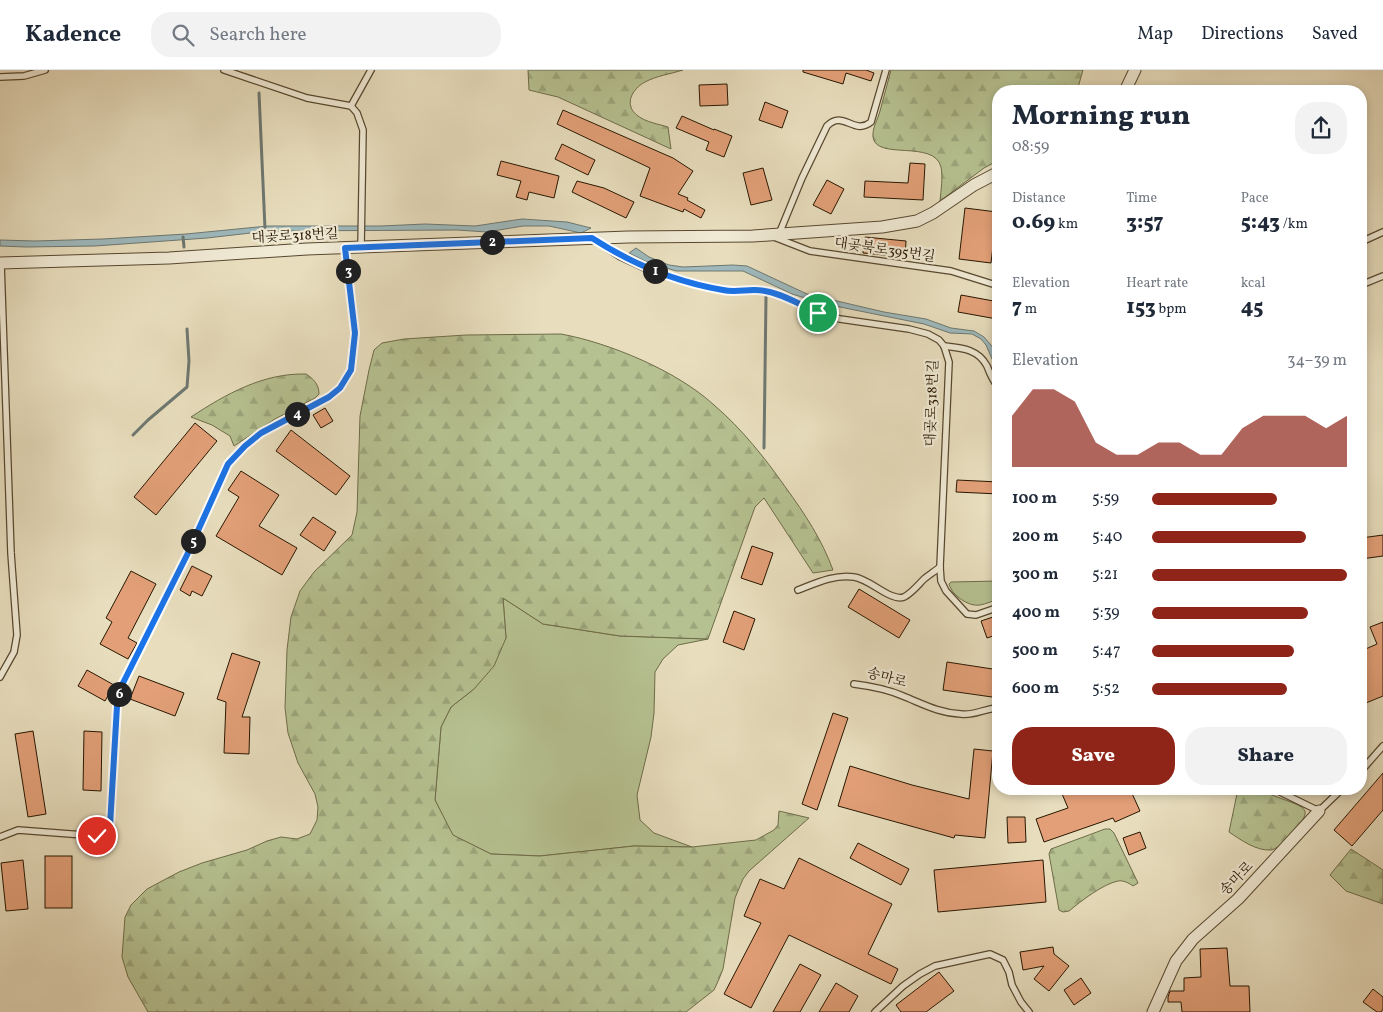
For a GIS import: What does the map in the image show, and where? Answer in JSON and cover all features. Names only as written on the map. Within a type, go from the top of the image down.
[{"type":"street","points":[[1128,85],[1134,70]]},
{"type":"street","name":"대곶로318번길","points":[[0,263],[169,258],[345,248],[361,243],[773,234],[882,227],[917,221],[992,176]]},
{"type":"street","name":"송마로","points":[[1153,1012],[1176,961],[1193,939],[1238,899],[1319,810]]},
{"type":"lane","points":[[0,77],[24,76],[45,70]]},
{"type":"lane","points":[[224,70],[307,98],[351,106],[357,112],[362,130],[361,243]]},
{"type":"lane","points":[[351,106],[371,70]]},
{"type":"lane","points":[[773,234],[827,126],[832,120],[839,119],[859,127],[866,126],[871,122],[886,70]]},
{"type":"lane","points":[[1367,239],[1383,232]]},
{"type":"lane","name":"대곶북로395번길","points":[[773,234],[810,251],[951,271],[992,284]]},
{"type":"lane","name":"대곶로318번길","points":[[592,238],[619,256],[647,269],[726,291],[764,290],[778,294],[818,313],[909,329],[928,334],[939,340],[944,346],[949,362],[940,567],[941,581],[946,591],[967,614],[976,614],[992,608]]},
{"type":"lane","points":[[0,836],[18,830],[97,836],[106,834],[110,826],[117,706],[120,689],[187,555],[228,464],[261,433],[329,397],[340,388],[351,370],[355,333],[345,248]]},
{"type":"lane","points":[[0,263],[11,553],[17,635],[14,652],[0,677]]},
{"type":"lane","points":[[1367,283],[1383,276]]},
{"type":"lane","points":[[944,346],[966,349],[976,353],[985,364],[992,379]]},
{"type":"lane","points":[[798,590],[826,580],[854,577],[868,581],[891,596],[898,598],[913,591],[925,578],[940,567]]},
{"type":"lane","name":"송마로","points":[[854,684],[886,690],[935,710],[972,715],[992,709]]},
{"type":"lane","points":[[1367,763],[1383,746]]},
{"type":"lane","points":[[1287,795],[1319,810],[1335,795]]},
{"type":"lane","points":[[875,1012],[909,982],[935,966],[990,954],[1003,960],[1009,972],[1012,985],[1021,1002],[1030,1012]]},
{"type":"green space","points":[[528,70],[683,70],[658,77],[640,85],[633,93],[630,102],[633,112],[641,118],[668,127],[671,149],[558,97],[529,90]]},
{"type":"green space","points":[[891,70],[1083,70],[1079,85],[992,85],[992,164],[940,201],[942,171],[936,159],[928,154],[894,150],[876,144],[873,134]]},
{"type":"green space","points":[[561,334],[600,344],[642,360],[681,381],[714,405],[744,434],[778,477],[800,508],[824,548],[833,570],[813,573],[764,498],[755,507],[708,639],[620,636],[543,624],[503,598],[506,638],[494,666],[474,689],[451,707],[441,727],[435,800],[453,835],[491,854],[540,856],[634,846],[692,847],[756,840],[774,830],[778,825],[779,811],[809,818],[749,871],[743,879],[735,898],[723,969],[714,990],[686,1012],[148,1012],[128,977],[122,957],[125,917],[131,905],[147,889],[179,872],[281,837],[297,839],[310,834],[317,820],[318,807],[315,794],[298,763],[288,733],[285,708],[287,650],[291,617],[300,591],[314,572],[352,535],[357,512],[360,416],[374,350],[382,343],[404,339],[466,335]]},
{"type":"green space","points":[[306,374],[317,385],[319,394],[315,398],[275,419],[234,446],[230,436],[212,425],[191,417],[218,400],[246,386],[275,377]]},
{"type":"green space","points":[[992,581],[992,601],[980,605],[966,602],[953,592],[949,584],[951,582]]},
{"type":"green space","points":[[503,598],[543,624],[620,636],[708,639],[678,645],[663,659],[655,672],[654,713],[651,737],[637,795],[640,820],[654,833],[692,847],[634,846],[540,856],[491,854],[452,835],[435,800],[441,727],[451,707],[474,689],[506,638]]},
{"type":"green space","points":[[1237,795],[1272,795],[1296,804],[1305,811],[1302,821],[1292,834],[1281,845],[1271,850],[1254,847],[1229,832]]},
{"type":"green space","points":[[1105,829],[1110,829],[1114,833],[1138,883],[1133,886],[1122,881],[1112,883],[1092,893],[1069,911],[1063,912],[1059,910],[1049,854],[1051,849]]},
{"type":"green space","points":[[1351,849],[1383,870],[1383,904],[1346,891],[1330,875]]},
{"type":"water","points":[[522,219],[567,222],[591,228],[581,233],[549,226],[523,226],[487,232],[457,230],[268,231],[207,238],[95,246],[0,246],[0,240],[103,239],[186,234],[268,226],[425,224],[475,226]]},
{"type":"water","points":[[636,248],[649,257],[669,265],[683,267],[747,266],[807,294],[884,312],[926,319],[951,328],[974,331],[984,337],[992,346],[992,359],[986,345],[981,339],[972,334],[950,333],[924,324],[825,304],[792,294],[743,271],[676,271],[645,261],[629,253]]},
{"type":"building","points":[[803,70],[866,70],[874,73],[871,81],[846,73],[843,84],[803,72]]},
{"type":"building","points":[[727,84],[728,105],[700,106],[699,85]]},
{"type":"building","points":[[765,102],[788,111],[782,128],[759,120]]},
{"type":"building","points":[[563,110],[673,158],[693,171],[678,194],[688,198],[687,200],[705,210],[701,218],[684,209],[683,212],[640,196],[650,168],[557,124]]},
{"type":"building","points":[[682,116],[732,136],[724,157],[706,150],[709,142],[676,128]]},
{"type":"building","points":[[562,144],[595,160],[588,175],[555,159]]},
{"type":"building","points":[[501,161],[559,176],[554,198],[529,192],[527,200],[516,197],[521,181],[497,175]]},
{"type":"building","points":[[910,163],[925,164],[923,200],[864,197],[865,181],[908,183]]},
{"type":"building","points":[[763,168],[772,200],[751,205],[743,173]]},
{"type":"building","points":[[827,180],[844,189],[831,214],[813,205]]},
{"type":"building","points":[[577,181],[604,188],[634,202],[626,218],[572,192]]},
{"type":"building","points":[[965,208],[992,211],[991,263],[959,259]]},
{"type":"building","points":[[865,237],[906,241],[905,257],[863,253]]},
{"type":"building","points":[[961,295],[992,301],[992,318],[958,312]]},
{"type":"building","points":[[325,408],[333,421],[321,428],[313,415]]},
{"type":"building","points":[[195,423],[217,441],[156,515],[134,497]]},
{"type":"building","points":[[291,430],[350,476],[336,495],[276,451]]},
{"type":"building","points":[[241,471],[279,495],[259,526],[297,548],[282,575],[216,536],[239,497],[228,490]]},
{"type":"building","points":[[957,480],[992,482],[992,494],[956,492]]},
{"type":"building","points":[[313,517],[336,532],[324,551],[300,535]]},
{"type":"building","points":[[1383,535],[1383,556],[1367,558],[1367,537]]},
{"type":"building","points":[[752,546],[773,553],[762,585],[741,578]]},
{"type":"building","points":[[192,566],[212,576],[202,596],[192,591],[190,596],[180,590]]},
{"type":"building","points":[[131,571],[156,584],[128,638],[137,643],[128,659],[100,644],[112,622],[106,618]]},
{"type":"building","points":[[859,589],[910,620],[899,638],[848,607]]},
{"type":"building","points":[[734,611],[755,619],[744,650],[723,642]]},
{"type":"building","points":[[992,617],[992,636],[987,638],[981,621]]},
{"type":"building","points":[[1383,622],[1383,696],[1367,703],[1367,648],[1377,644],[1370,627]]},
{"type":"building","points":[[232,653],[260,662],[242,717],[250,717],[249,754],[224,753],[226,702],[217,699]]},
{"type":"building","points":[[947,662],[992,669],[992,697],[943,690]]},
{"type":"building","points":[[87,670],[114,685],[105,701],[78,686]]},
{"type":"building","points":[[139,676],[184,693],[175,716],[130,699]]},
{"type":"building","points":[[833,713],[848,718],[817,810],[802,804]]},
{"type":"building","points":[[33,731],[46,814],[28,817],[15,734]]},
{"type":"building","points":[[84,731],[102,732],[101,791],[83,790]]},
{"type":"building","points":[[974,749],[992,751],[985,838],[955,835],[954,838],[838,806],[850,766],[912,785],[969,799]]},
{"type":"building","points":[[1383,773],[1383,810],[1352,846],[1334,830],[1364,795],[1367,795],[1367,792]]},
{"type":"building","points":[[1063,795],[1133,795],[1140,811],[1115,822],[1113,818],[1044,842],[1036,819],[1068,808]]},
{"type":"building","points":[[1007,817],[1025,817],[1026,842],[1008,843]]},
{"type":"building","points":[[1140,832],[1146,848],[1129,855],[1123,838]]},
{"type":"building","points":[[858,843],[909,869],[901,885],[850,858]]},
{"type":"building","points":[[45,856],[72,856],[72,908],[45,908]]},
{"type":"building","points":[[799,858],[892,904],[868,954],[898,969],[891,984],[789,935],[751,1008],[724,994],[761,923],[744,916],[760,879],[784,889]]},
{"type":"building","points":[[23,860],[28,909],[6,911],[1,863]]},
{"type":"building","points":[[1043,860],[1046,902],[938,912],[934,870]]},
{"type":"building","points":[[1053,947],[1054,954],[1069,966],[1049,991],[1034,979],[1044,966],[1023,970],[1020,952]]},
{"type":"building","points":[[1227,948],[1230,986],[1249,986],[1250,1012],[1182,1012],[1181,1002],[1168,1002],[1170,991],[1184,991],[1184,978],[1201,977],[1200,949]]},
{"type":"building","points":[[800,964],[821,975],[800,1012],[773,1012]]},
{"type":"building","points":[[939,972],[954,991],[926,1012],[901,1012],[896,1005]]},
{"type":"building","points":[[1081,978],[1091,993],[1074,1005],[1064,990]]},
{"type":"building","points":[[836,983],[858,996],[849,1012],[819,1012]]},
{"type":"building","points":[[1373,989],[1383,997],[1383,1009],[1381,1012],[1377,1012],[1363,1002]]},
{"type":"waterway","points":[[259,93],[265,229]]},
{"type":"waterway","points":[[183,237],[184,247]]},
{"type":"waterway","points":[[764,448],[766,297]]},
{"type":"waterway","points":[[133,435],[187,387],[189,361],[187,329]]},
{"type":"route","points":[[97,836],[106,834],[110,826],[117,706],[120,689],[187,555],[228,464],[261,433],[329,397],[340,388],[351,370],[355,333],[345,248],[592,238],[619,256],[647,269],[726,291],[764,290],[778,294],[818,313]]}]
